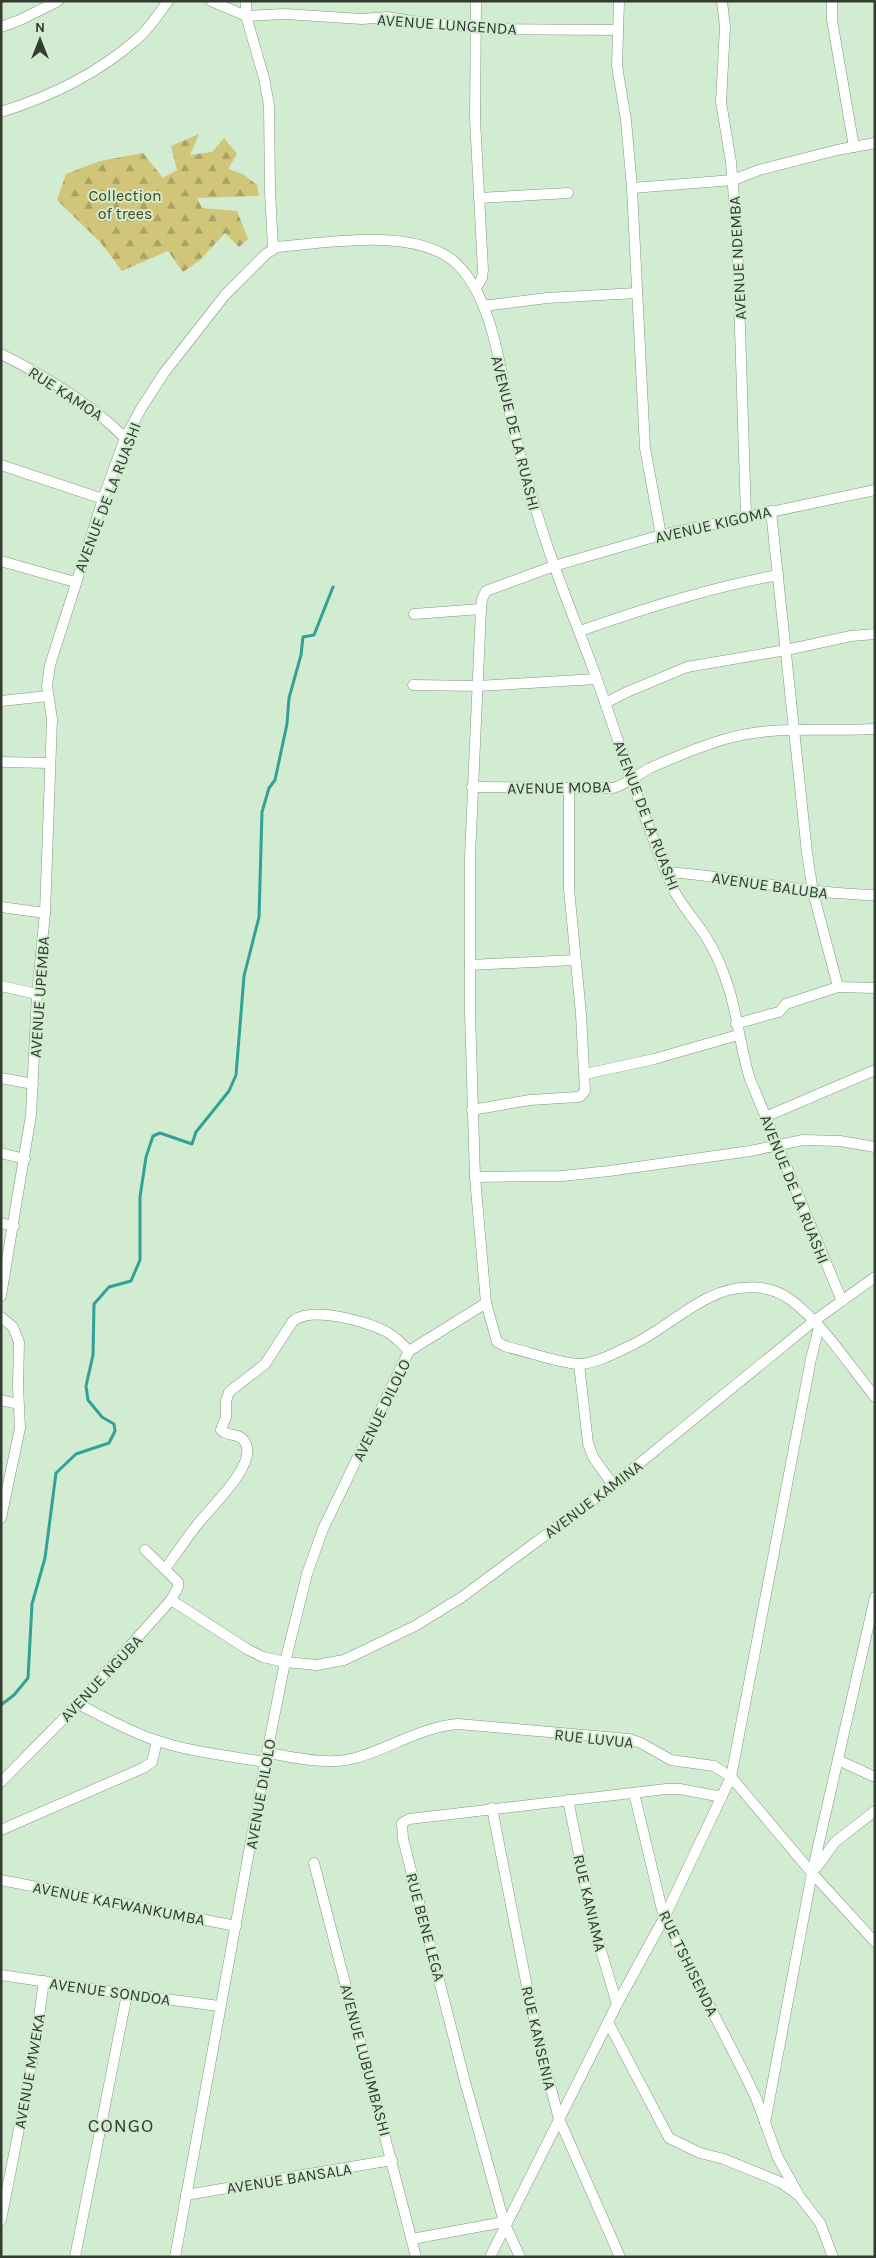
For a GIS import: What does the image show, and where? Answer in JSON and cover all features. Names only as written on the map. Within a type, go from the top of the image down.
[{"type":"street","points":[[1,27],[20,20],[58,1]]},
{"type":"street","points":[[1,112],[53,93],[104,64],[137,40],[168,1]]},
{"type":"street","points":[[211,1],[246,16]]},
{"type":"street","points":[[246,1],[246,16],[264,78],[269,105],[273,248]]},
{"type":"street","points":[[476,1],[475,118],[483,270],[482,278],[476,288]]},
{"type":"street","points":[[618,1],[617,66],[626,120],[632,188],[645,448],[662,535]]},
{"type":"street","name":"AVENUE NDEMBA","points":[[722,1],[725,27],[721,102],[733,180],[737,235],[746,516]]},
{"type":"street","points":[[832,1],[832,20],[854,147]]},
{"type":"street","name":"AVENUE LUNGENDA","points":[[246,16],[285,14],[362,19],[387,17],[413,21],[525,30],[618,30]]},
{"type":"street","points":[[632,188],[733,180],[759,170],[875,143]]},
{"type":"street","points":[[479,198],[568,193]]},
{"type":"street","name":"AVENUE DE LA RUASHI","points":[[48,696],[47,676],[75,582],[125,438],[164,373],[225,295],[273,248],[378,240],[426,245],[443,252],[476,288],[483,306],[502,371],[513,428],[531,497],[554,566],[597,679],[631,781],[666,872],[680,901],[715,953],[728,986],[738,1035],[750,1079],[842,1301]]},
{"type":"street","points":[[483,306],[547,298],[638,293]]},
{"type":"street","name":"RUE KAMOA","points":[[1,354],[33,371],[108,421],[125,438]]},
{"type":"street","points":[[1,465],[103,499]]},
{"type":"street","name":"AVENUE KIGOMA","points":[[482,609],[482,598],[488,589],[554,566],[662,535],[875,490]]},
{"type":"street","points":[[771,511],[793,731],[813,892],[838,987]]},
{"type":"street","points":[[1,562],[75,582]]},
{"type":"street","points":[[580,631],[685,596],[728,584],[778,575]]},
{"type":"street","points":[[414,614],[482,609],[472,787],[469,900],[472,1110],[475,1177],[486,1303],[497,1342],[507,1347],[579,1364],[610,1356],[642,1340],[708,1298],[739,1288],[754,1287],[771,1290],[790,1299],[817,1324],[875,1397]]},
{"type":"street","points":[[605,703],[626,692],[687,667],[786,650],[852,636],[875,634]]},
{"type":"street","points":[[412,685],[478,686],[597,679]]},
{"type":"street","points":[[1,701],[48,696]]},
{"type":"street","name":"AVENUE UPEMBA","points":[[1,1296],[32,1115],[37,994],[45,913],[52,719],[48,696]]},
{"type":"street","name":"AVENUE MOBA","points":[[472,787],[614,788],[631,781],[652,768],[730,738],[752,734],[793,731],[875,729]]},
{"type":"street","points":[[1,762],[50,763]]},
{"type":"street","points":[[472,1110],[530,1100],[582,1096],[585,1091],[582,1014],[569,889],[569,789]]},
{"type":"street","name":"AVENUE BALUBA","points":[[666,872],[731,878],[813,892],[875,895]]},
{"type":"street","points":[[1,907],[45,913]]},
{"type":"street","points":[[470,965],[575,960]]},
{"type":"street","points":[[1,986],[37,994]]},
{"type":"street","points":[[736,1024],[779,1012],[786,1004],[838,987],[875,988]]},
{"type":"street","points":[[585,1074],[654,1059],[738,1035]]},
{"type":"street","points":[[765,1117],[875,1070]]},
{"type":"street","points":[[1,1078],[33,1084]]},
{"type":"street","points":[[475,1177],[536,1177],[588,1173],[750,1151],[803,1140],[872,1144]]},
{"type":"street","points":[[1,1153],[25,1159]]},
{"type":"street","points":[[1,1223],[14,1226]]},
{"type":"street","name":"AVENUE KAMINA","points":[[171,1600],[247,1649],[263,1657],[285,1662],[317,1665],[332,1664],[415,1626],[462,1597],[613,1485],[817,1324],[842,1301],[875,1277]]},
{"type":"street","points":[[165,1569],[198,1524],[237,1477],[246,1460],[248,1452],[244,1440],[238,1435],[225,1434],[221,1430],[226,1417],[226,1401],[229,1392],[265,1364],[293,1321],[302,1316],[313,1314],[366,1324],[388,1332],[409,1351],[486,1303]]},
{"type":"street","points":[[1,1318],[13,1327],[19,1342],[18,1404],[20,1435],[1,1518]]},
{"type":"street","points":[[490,2257],[616,2004],[664,1918],[731,1777],[767,1599],[817,1324]]},
{"type":"street","name":"AVENUE DILOLO","points":[[175,2257],[285,1662],[315,1549],[409,1351]]},
{"type":"street","points":[[579,1364],[588,1443],[593,1457],[613,1485]]},
{"type":"street","points":[[1,1400],[18,1404]]},
{"type":"street","points":[[1,1472],[12,1475]]},
{"type":"street","points":[[145,1550],[178,1582],[177,1590],[171,1600]]},
{"type":"street","points":[[765,2123],[812,1873],[875,1597]]},
{"type":"street","name":"AVENUE NGUBA","points":[[1,1782],[78,1704],[171,1600]]},
{"type":"street","name":"RUE LUVUA","points":[[78,1704],[128,1730],[157,1741],[202,1752],[266,1757],[316,1760],[350,1759],[439,1728],[458,1724],[635,1740],[668,1759],[711,1765],[731,1777],[812,1873],[875,1942]]},
{"type":"street","points":[[1,1830],[143,1768],[152,1762],[157,1741]]},
{"type":"street","points":[[838,1760],[875,1777]]},
{"type":"street","name":"RUE BENE LEGA","points":[[520,2257],[505,2225],[464,2078],[401,1829],[402,1823],[409,1819],[492,1808],[680,1789],[722,1797]]},
{"type":"street","name":"RUE TSHISENDA","points":[[634,1793],[664,1918],[753,2091],[778,2158],[800,2198]]},
{"type":"street","name":"RUE KANIAMA","points":[[568,1800],[594,1927],[616,2004]]},
{"type":"street","name":"RUE KANSENIA","points":[[492,1808],[528,1992],[559,2119],[620,2257]]},
{"type":"street","points":[[812,1873],[835,1842],[875,1811]]},
{"type":"street","name":"AVENUE LUBUMBASHI","points":[[314,1863],[416,2257]]},
{"type":"street","name":"AVENUE KAFWANKUMBA","points":[[1,1880],[236,1926]]},
{"type":"street","name":"AVENUE SONDOA","points":[[1,1975],[220,2006]]},
{"type":"street","name":"AVENUE MWEKA","points":[[1,2220],[34,2053],[44,1981]]},
{"type":"street","points":[[75,2257],[127,1994]]},
{"type":"street","points":[[608,2022],[669,2138],[700,2153],[724,2159],[780,2182],[800,2198],[820,2223],[834,2257]]},
{"type":"street","name":"AVENUE BANSALA","points":[[186,2194],[392,2160]]},
{"type":"street","points":[[412,2239],[505,2225]]},
{"type":"green space","name":"Collection of trees","points":[[199,134],[190,155],[212,152],[224,138],[237,154],[228,169],[243,174],[257,185],[259,196],[197,198],[202,208],[237,211],[248,239],[239,247],[225,233],[200,260],[183,272],[168,251],[122,271],[101,243],[57,200],[66,174],[100,161],[143,153],[163,178],[177,170],[171,146]]},
{"type":"waterway","points":[[1,1705],[14,1695],[28,1678],[32,1604],[45,1558],[56,1473],[76,1454],[109,1443],[115,1431],[114,1424],[102,1417],[88,1400],[86,1386],[93,1355],[94,1304],[109,1287],[131,1281],[140,1260],[140,1197],[146,1157],[153,1136],[160,1133],[192,1144],[196,1132],[229,1091],[236,1075],[244,976],[259,917],[262,812],[269,788],[275,780],[287,724],[289,698],[301,655],[303,637],[314,635],[333,587]]},
{"type":"district","name":"CONGO","points":[[121,2125]]}]
